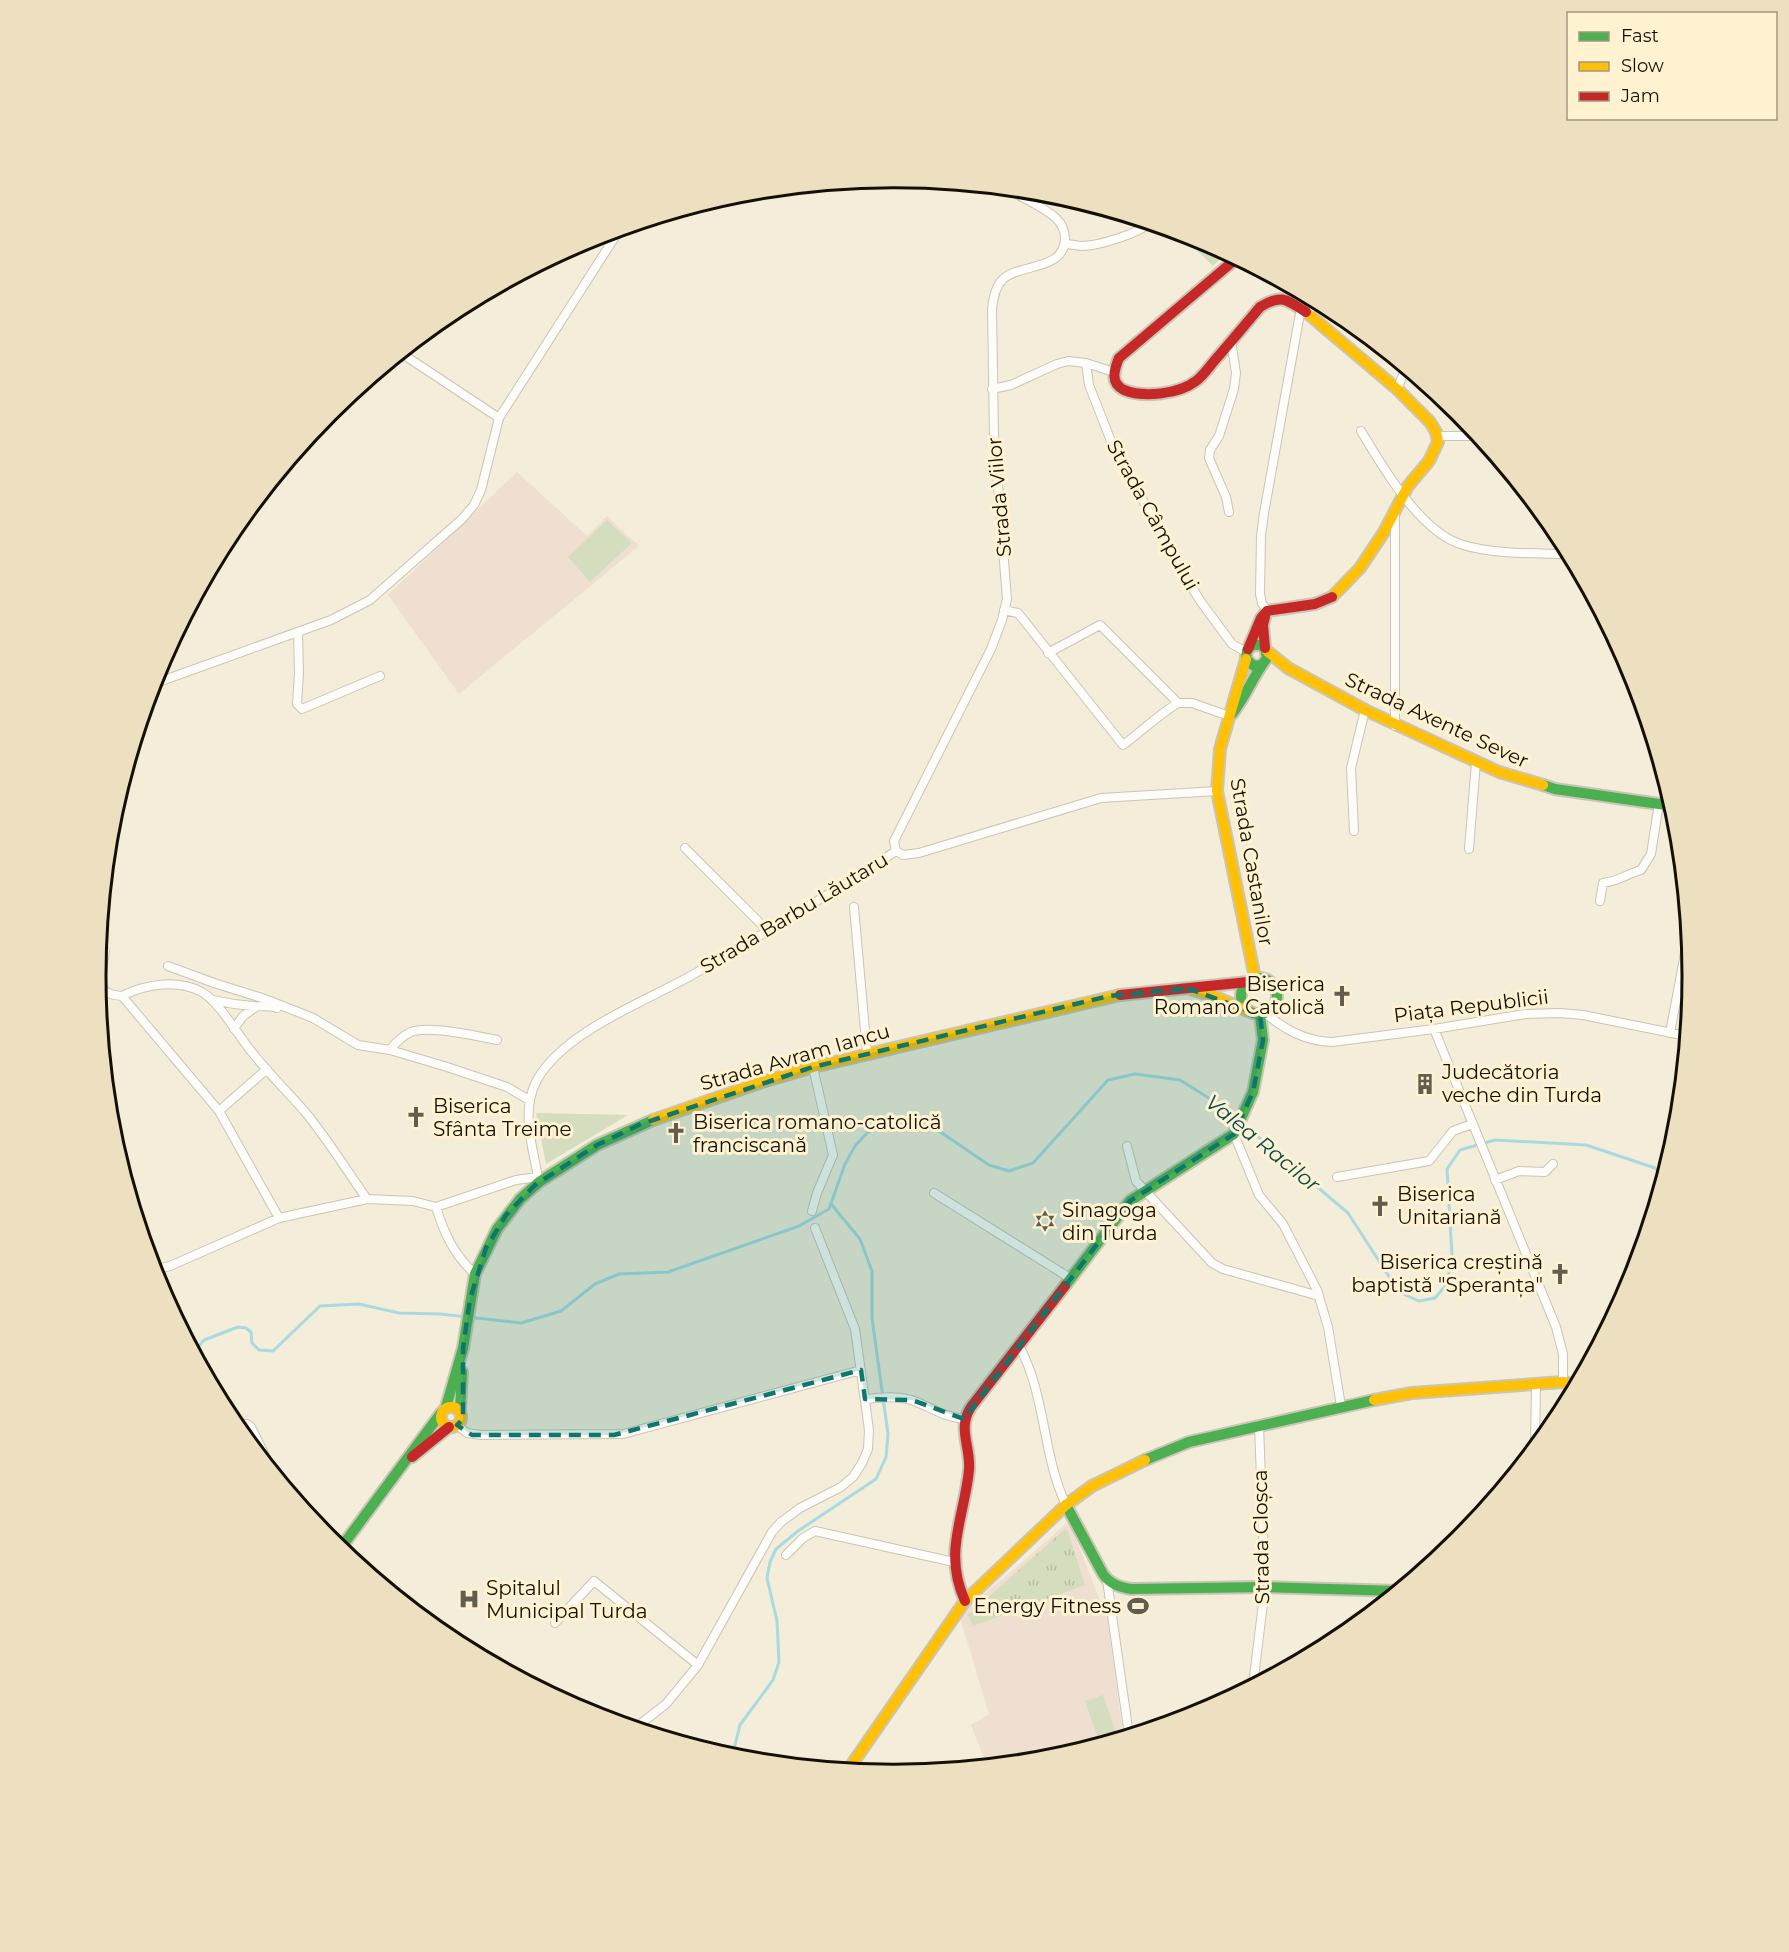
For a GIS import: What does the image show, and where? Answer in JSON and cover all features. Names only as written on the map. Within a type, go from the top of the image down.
[{"type":"main road","points":[[1231,263],[1119,358],[1114,372],[1118,386],[1134,394],[1174,391],[1186,387],[1197,381],[1260,307],[1273,299],[1280,298],[1290,301],[1305,311],[1397,389],[1430,422],[1438,442],[1432,456],[1402,496],[1384,532],[1360,568],[1332,597],[1315,604],[1267,611]]},
{"type":"main road","name":"Strada Castanilor","points":[[1229,716],[1243,700],[1251,681],[1267,658],[1263,625],[1267,611]]},
{"type":"main road","name":"Strada Castanilor","points":[[1251,980],[1217,791],[1220,749],[1229,716],[1247,653],[1261,618],[1267,611]]},
{"type":"main road","points":[[1261,665],[1254,666],[1247,653],[1256,644],[1266,649]]},
{"type":"main road","name":"Strada Axente Sever","points":[[1266,649],[1288,668],[1395,726],[1522,780],[1555,789],[1663,804]]},
{"type":"main road","points":[[965,1600],[957,1583],[954,1562],[954,1547],[969,1470],[970,1452],[964,1419],[1130,1201],[1236,1132],[1252,1092],[1263,1040],[1263,1014],[1276,1004],[1277,991],[1268,980],[1251,980],[1242,990],[1244,1007],[1248,1012]]},
{"type":"main road","name":"Strada Avram Iancu","points":[[463,1348],[475,1274],[501,1222],[538,1179],[597,1145],[641,1124],[762,1082],[867,1053],[1109,996],[1251,980]]},
{"type":"main road","name":"Strada Avram Iancu","points":[[1187,988],[1211,994],[1248,1012]]},
{"type":"main road","name":"Piața Republicii","points":[[1248,1012],[1263,1014]]},
{"type":"main road","points":[[453,1426],[441,1420],[463,1348]]},
{"type":"main road","points":[[409,1458],[461,1419],[463,1348]]},
{"type":"main road","points":[[853,1762],[965,1600],[1066,1505],[1092,1486],[1129,1466],[1189,1442],[1341,1406],[1412,1393],[1569,1383]]},
{"type":"main road","points":[[346,1541],[443,1410],[454,1407],[460,1411]]},
{"type":"main road","points":[[1066,1505],[1107,1580],[1121,1588],[1265,1587],[1387,1591]]},
{"type":"street","points":[[1028,200],[1047,210],[1058,220],[1065,232],[1065,244],[1084,246],[1133,234],[1142,228]]},
{"type":"street","points":[[164,680],[347,613],[370,600],[462,519],[474,505],[481,490],[499,418],[613,241]]},
{"type":"street","name":"Strada Viilor","points":[[897,851],[894,841],[981,671],[991,649],[1007,599],[992,389],[992,309],[997,288],[1003,279],[1019,271],[1051,261],[1060,255],[1065,244]]},
{"type":"street","points":[[1267,611],[1260,594],[1261,537],[1305,311],[1309,307]]},
{"type":"street","points":[[1229,512],[1227,497],[1209,458],[1210,450],[1219,436],[1234,389],[1236,373],[1231,341]]},
{"type":"street","points":[[407,357],[499,418]]},
{"type":"street","points":[[992,389],[1011,385],[1057,364],[1068,362],[1086,363],[1114,372]]},
{"type":"street","name":"Strada Câmpului","points":[[1086,363],[1089,385],[1111,441],[1177,564],[1232,644],[1247,653]]},
{"type":"street","points":[[1397,389],[1403,375]]},
{"type":"street","points":[[1361,431],[1402,496],[1435,528],[1454,541],[1462,545],[1505,552],[1560,554]]},
{"type":"street","points":[[1437,436],[1468,436]]},
{"type":"street","points":[[1395,510],[1395,726]]},
{"type":"street","points":[[1004,610],[1018,613],[1123,745],[1157,716],[1178,703],[1192,703],[1229,716]]},
{"type":"street","points":[[1048,653],[1100,625],[1178,703]]},
{"type":"street","points":[[298,632],[297,704],[299,708],[309,707],[380,676]]},
{"type":"street","points":[[1354,831],[1351,768],[1365,710]]},
{"type":"street","points":[[1469,849],[1476,762]]},
{"type":"street","name":"Strada Barbu Lăutaru","points":[[538,1179],[528,1120],[529,1100],[546,1066],[558,1054],[602,1022],[692,975],[827,896],[897,851],[903,855],[919,853],[1101,798],[1217,791]]},
{"type":"street","points":[[1600,901],[1603,883],[1617,882],[1630,873],[1641,870],[1651,854],[1659,803]]},
{"type":"street","points":[[685,848],[767,930]]},
{"type":"street","points":[[854,907],[867,1053]]},
{"type":"street","points":[[168,966],[313,1018],[358,1045],[390,1050],[507,1087],[529,1100]]},
{"type":"street","points":[[1670,1033],[1682,970]]},
{"type":"street","points":[[107,993],[122,996],[138,988],[170,984],[201,991],[213,1000],[234,1029],[307,1115],[367,1199]]},
{"type":"street","points":[[122,996],[219,1111],[279,1218]]},
{"type":"street","points":[[213,1000],[256,1007],[271,1006],[288,1012],[291,1009]]},
{"type":"street","points":[[234,1029],[243,1016],[256,1007]]},
{"type":"street","name":"Piața Republicii","points":[[1263,1014],[1286,1029],[1320,1042],[1345,1042],[1525,1014],[1560,1013],[1612,1020],[1680,1035]]},
{"type":"street","points":[[1434,1029],[1557,1327],[1563,1354],[1563,1382]]},
{"type":"street","points":[[390,1050],[397,1041],[413,1031],[459,1032],[496,1040]]},
{"type":"street","points":[[812,1211],[833,1155],[813,1067]]},
{"type":"street","points":[[219,1111],[267,1069]]},
{"type":"street","points":[[1337,1177],[1429,1161],[1453,1131],[1473,1126]]},
{"type":"street","points":[[1236,1132],[1259,1196],[1283,1224],[1319,1296],[1328,1327],[1341,1406]]},
{"type":"street","points":[[1127,1146],[1136,1181],[1216,1266],[1319,1296]]},
{"type":"street","points":[[1496,1180],[1519,1171],[1545,1172],[1553,1164]]},
{"type":"street","points":[[162,1268],[279,1218],[367,1199],[413,1201],[436,1207],[516,1180],[538,1179]]},
{"type":"street","points":[[934,1193],[1070,1278]]},
{"type":"street","points":[[436,1207],[448,1239],[461,1260],[475,1274]]},
{"type":"street","points":[[642,1722],[666,1704],[698,1665],[772,1532],[800,1508],[841,1487],[853,1477],[868,1449],[869,1430],[855,1329],[814,1228]]},
{"type":"street","points":[[1295,1289],[1305,1278],[1307,1272]]},
{"type":"street","points":[[1019,1346],[1038,1394],[1046,1442],[1066,1505]]},
{"type":"street","points":[[453,1426],[466,1433],[481,1435],[623,1434],[861,1370]]},
{"type":"street","points":[[1535,1435],[1536,1384]]},
{"type":"street","points":[[865,1399],[912,1400],[949,1418],[964,1419]]},
{"type":"street","points":[[246,1424],[251,1426],[258,1440]]},
{"type":"street","name":"Strada Cloșca","points":[[1254,1677],[1265,1587],[1259,1425]]},
{"type":"street","points":[[786,1556],[803,1538],[815,1531],[954,1562]]},
{"type":"street","points":[[1107,1580],[1128,1728]]},
{"type":"street","points":[[555,1623],[594,1581],[698,1665]]},
{"type":"highlighted area","points":[[1187,988],[1260,1015],[1263,1040],[1253,1092],[1234,1134],[1130,1201],[964,1419],[912,1400],[865,1399],[861,1370],[614,1435],[472,1435],[457,1425],[463,1419],[463,1348],[470,1299],[486,1248],[506,1215],[535,1185],[597,1145],[641,1124],[813,1067],[1109,996]]},
{"type":"shaded area","points":[[517,472],[587,536],[607,516],[639,546],[459,694],[388,595]]},
{"type":"shaded area","points":[[1069,1521],[1108,1621],[1122,1730],[1048,1749],[984,1758],[971,1725],[989,1714],[959,1614]]},
{"type":"green space","points":[[1194,247],[1220,259],[1213,266]]},
{"type":"green space","points":[[607,520],[632,543],[590,582],[568,557]]},
{"type":"green space","points":[[536,1113],[628,1115],[546,1164]]},
{"type":"green space","points":[[1067,1529],[1085,1585],[973,1626],[968,1615]]},
{"type":"green space","points":[[1103,1695],[1116,1732],[1098,1737],[1085,1701]]},
{"type":"waterway","points":[[199,1346],[204,1340],[238,1327],[246,1328],[251,1332],[252,1343],[259,1350],[273,1351],[320,1306],[359,1304],[399,1313],[440,1314],[521,1323],[561,1311],[595,1284],[619,1274],[668,1272],[799,1226],[829,1209],[845,1164],[855,1146],[867,1133],[881,1125],[900,1120],[933,1127],[989,1165],[1009,1171],[1033,1163],[1108,1080],[1135,1074],[1180,1080],[1223,1107],[1237,1119]]},
{"type":"waterway","name":"Valea Racilor","points":[[1242,1123],[1348,1213],[1399,1292],[1419,1301],[1435,1298],[1447,1284],[1452,1255],[1447,1169],[1460,1150],[1495,1140],[1586,1145],[1658,1171]]},
{"type":"waterway","name":"Valea Racilor","points":[[734,1747],[740,1725],[773,1680],[779,1662],[777,1621],[767,1578],[770,1562],[776,1549],[798,1531],[876,1479],[886,1457],[888,1434],[872,1318],[872,1271],[860,1239],[831,1204]]},
{"type":"traffic: fast","points":[[1232,714],[1267,658],[1265,648],[1253,645],[1247,650],[1246,659],[1254,666],[1261,665]]},
{"type":"traffic: fast","points":[[1543,785],[1555,789],[1663,805]]},
{"type":"traffic: fast","points":[[1259,978],[1272,983],[1277,996],[1272,1009],[1259,1014],[1246,1009],[1241,996],[1246,983],[1259,978]]},
{"type":"traffic: fast","points":[[1065,1286],[1130,1201],[1234,1134],[1253,1092],[1263,1040],[1260,1015]]},
{"type":"traffic: fast","points":[[446,1407],[463,1348],[475,1274],[497,1229],[520,1199],[539,1182],[597,1145],[653,1120]]},
{"type":"traffic: fast","points":[[460,1411],[462,1372]]},
{"type":"traffic: fast","points":[[1145,1460],[1189,1442],[1374,1400]]},
{"type":"traffic: fast","points":[[346,1541],[441,1413]]},
{"type":"traffic: fast","points":[[1066,1505],[1103,1574],[1112,1583],[1123,1587],[1131,1589],[1265,1587],[1387,1591]]},
{"type":"traffic: slow","points":[[1306,312],[1397,389],[1430,422],[1436,432],[1438,442],[1429,461],[1408,486],[1384,532],[1360,568],[1332,597]]},
{"type":"traffic: slow","points":[[1267,651],[1288,668],[1365,710],[1499,772],[1543,785]]},
{"type":"traffic: slow","points":[[1246,659],[1220,749],[1217,791],[1255,978]]},
{"type":"traffic: slow","points":[[1193,990],[1248,1011]]},
{"type":"traffic: slow","points":[[653,1120],[813,1067],[1120,995]]},
{"type":"traffic: slow","points":[[1374,1400],[1412,1393],[1569,1383]]},
{"type":"traffic: slow","points":[[447,1407],[455,1407],[461,1413],[461,1417],[461,1421],[455,1427],[447,1427],[441,1421],[441,1413],[447,1407]]},
{"type":"traffic: slow","points":[[853,1762],[965,1601],[1066,1505],[1092,1486],[1145,1460]]},
{"type":"traffic: jam","points":[[1231,263],[1119,358],[1114,376],[1120,387],[1141,394],[1171,392],[1180,389],[1201,377],[1260,307],[1279,299],[1306,312]]},
{"type":"traffic: jam","points":[[1248,649],[1261,618],[1267,611],[1315,604],[1332,597]]},
{"type":"traffic: jam","points":[[1265,617],[1263,625],[1265,648]]},
{"type":"traffic: jam","points":[[1120,995],[1248,982]]},
{"type":"traffic: jam","points":[[965,1601],[959,1583],[955,1551],[969,1470],[965,1430],[967,1415],[1065,1286]]},
{"type":"traffic: jam","points":[[412,1457],[449,1427]]},
{"type":"place","name":"Biserica Romano Catolică","points":[[1342,996]]},
{"type":"place","name":"Judecătoria veche din Turda","points":[[1425,1084]]},
{"type":"place","name":"Biserica Sfânta Treime","points":[[416,1117]]},
{"type":"place","name":"Biserica romano-catolică franciscană","points":[[676,1133]]},
{"type":"place","name":"Biserica Unitariană","points":[[1380,1206]]},
{"type":"place","name":"Sinagoga din Turda","points":[[1045,1221]]},
{"type":"place","name":"Biserica creștină baptistă \"Speranța\"","points":[[1560,1274]]},
{"type":"place","name":"Spitalul Municipal Turda","points":[[469,1599]]},
{"type":"place","name":"Energy Fitness","points":[[1138,1606]]}]
